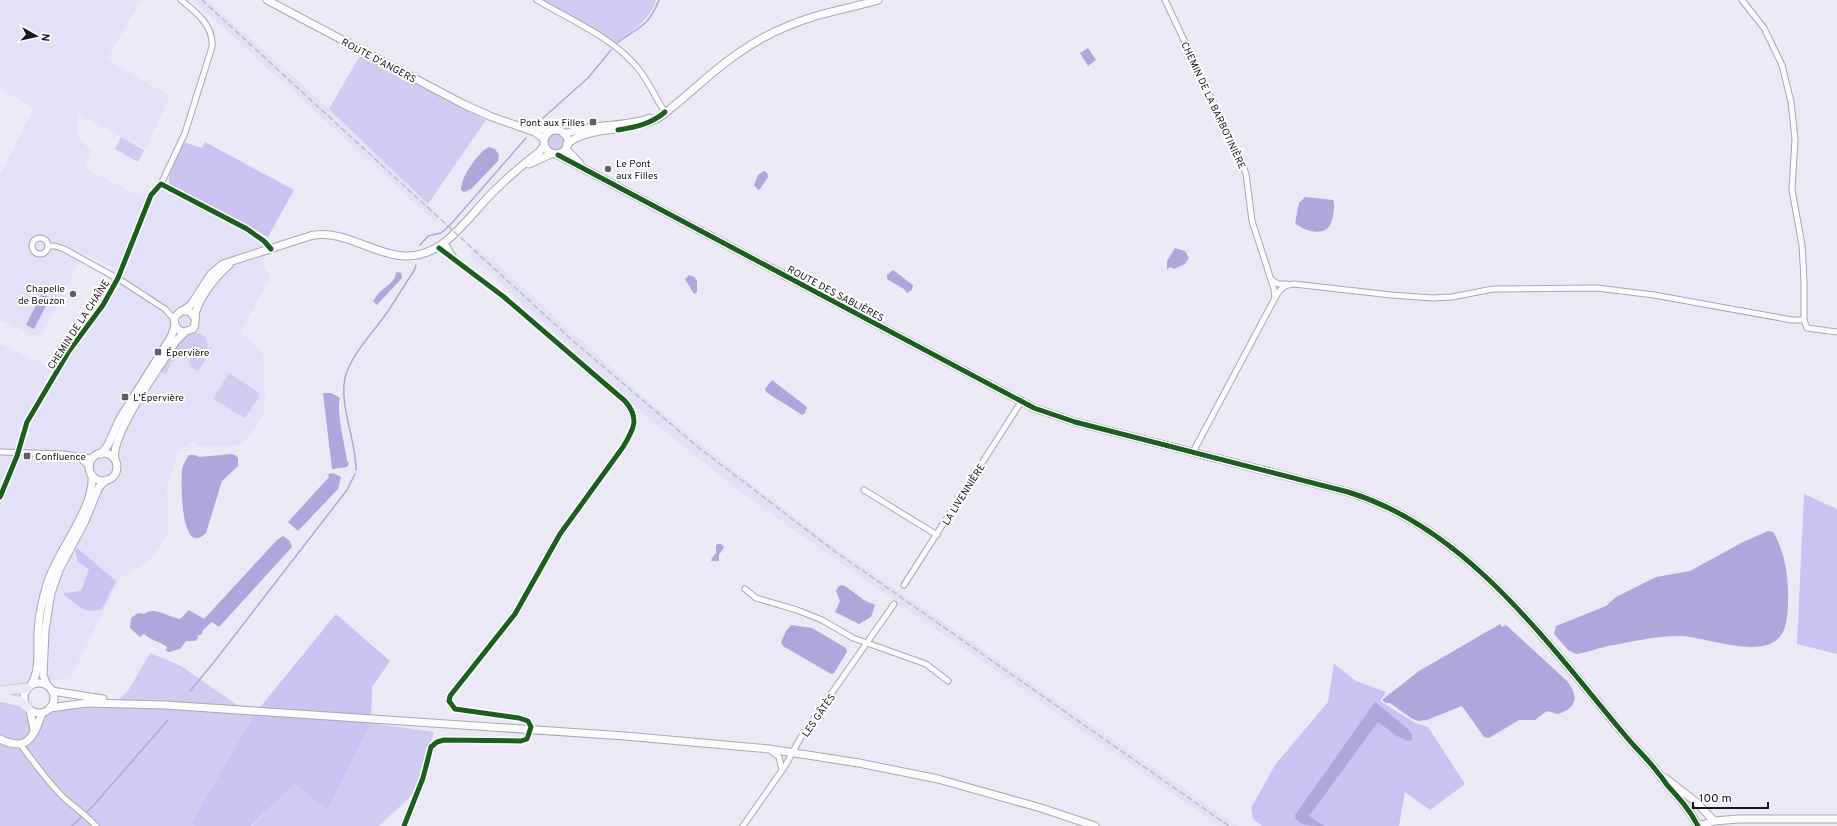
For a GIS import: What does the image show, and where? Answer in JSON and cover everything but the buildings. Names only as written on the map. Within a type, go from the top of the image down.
[{"type":"highway","points":[[0,691],[29,687]]},
{"type":"highway","points":[[0,697],[20,702],[29,709]]},
{"type":"street","points":[[161,184],[184,133],[212,47],[211,34],[208,26],[181,0]]},
{"type":"street","name":"ROUTE D'ANGERS","points":[[267,0],[463,104],[492,117],[535,132],[544,142]]},
{"type":"street","points":[[537,0],[584,26],[631,59],[638,67],[666,112]]},
{"type":"street","points":[[512,175],[537,160],[555,154],[574,138],[590,133],[643,125],[658,119],[739,52],[783,28],[815,16],[878,0]]},
{"type":"street","name":"CHEMIN DE LA BARBOTINIÈRE","points":[[1165,0],[1242,163],[1246,174],[1252,221],[1271,279],[1275,298]]},
{"type":"street","points":[[1742,0],[1764,28],[1782,65],[1791,102],[1795,139],[1792,190],[1802,245],[1804,320],[1807,328],[1837,332]]},
{"type":"street","points":[[0,452],[64,454],[93,458],[101,454],[108,445],[119,420],[171,338],[175,323],[182,311],[191,305],[208,278],[216,269],[227,262],[317,235],[338,236],[389,254],[403,256],[425,254],[442,245],[492,193],[539,152],[549,132],[557,130],[564,134],[593,126],[624,124],[647,119],[666,112]]},
{"type":"street","name":"ROUTE D'ANGERS","points":[[492,117],[516,121],[549,132]]},
{"type":"street","points":[[564,134],[566,146]]},
{"type":"street","points":[[544,142],[555,154]]},
{"type":"street","name":"ROUTE DES SABLIÈRES","points":[[566,146],[575,160],[592,172]]},
{"type":"street","name":"ROUTE DES SABLIÈRES","points":[[555,154],[592,172],[1021,402],[1075,422],[1360,495],[1391,508],[1419,524],[1444,542],[1513,604],[1573,672],[1625,736],[1659,773]]},
{"type":"street","points":[[404,826],[423,778],[431,747],[437,742],[451,740],[521,741],[527,739],[530,730],[528,721],[519,718],[455,709],[449,701],[450,696],[515,614],[560,534],[630,436],[634,427],[634,415],[631,408],[624,401],[504,297],[457,261],[442,245]]},
{"type":"street","points":[[48,246],[58,246],[122,281],[165,309],[179,330],[185,332]]},
{"type":"street","points":[[79,457],[98,480],[112,478],[117,466],[114,448],[123,428],[176,341],[185,332],[194,328],[199,304],[213,282],[221,272],[234,261]]},
{"type":"street","points":[[1271,279],[1278,284],[1294,284],[1391,296],[1433,298],[1452,297],[1493,289],[1597,288],[1660,296],[1792,320],[1804,320]]},
{"type":"street","points":[[1193,452],[1275,298],[1280,289],[1286,284]]},
{"type":"street","points":[[165,309],[191,312],[195,318]]},
{"type":"street","name":"LA LIVENNIÈRE","points":[[904,585],[1021,402]]},
{"type":"street","points":[[101,454],[109,455],[115,460]]},
{"type":"street","points":[[34,730],[29,709],[24,697],[36,674],[40,614],[48,581],[60,554],[79,521],[91,490],[93,458]]},
{"type":"street","points":[[50,708],[54,700],[52,691],[47,685],[43,675],[45,630],[51,592],[59,570],[85,522],[99,487],[106,480]]},
{"type":"street","points":[[864,490],[936,535]]},
{"type":"street","points":[[745,589],[756,598],[812,615],[853,638],[869,642],[926,664],[948,681]]},
{"type":"street","name":"LES GÂTÈS","points":[[742,826],[782,770],[823,706],[894,604]]},
{"type":"street","points":[[29,687],[38,683],[47,685]]},
{"type":"street","points":[[52,691],[136,704]]},
{"type":"street","points":[[0,740],[11,745],[26,742],[32,737],[42,713],[50,708],[86,703],[136,704],[625,736],[769,749],[859,763],[938,779],[1041,808],[1095,826]]},
{"type":"street","points":[[29,709],[42,713]]},
{"type":"street","points":[[20,744],[64,798],[80,810],[96,826]]},
{"type":"street","points":[[769,749],[779,757],[782,770]]},
{"type":"street","points":[[1659,773],[1696,802],[1712,824]]},
{"type":"street","points":[[1659,773],[1666,784],[1683,802],[1698,826],[1738,819],[1837,819]]},
{"type":"shaded area","points":[[0,0],[141,0],[107,60],[170,96],[146,149],[78,114],[77,134],[86,146],[92,150],[85,169],[139,196],[152,188],[169,184],[268,237],[272,253],[262,260],[270,278],[240,332],[263,352],[265,400],[263,415],[255,429],[241,444],[238,445],[200,447],[193,441],[179,451],[167,486],[169,533],[150,560],[120,578],[70,679],[0,684],[0,344],[48,366],[76,332],[103,292],[115,268],[84,253],[40,338],[0,320],[0,175],[34,108],[0,89]]},
{"type":"shaded area","points":[[193,0],[207,0],[329,109],[440,216],[435,221]]},
{"type":"shaded area","points":[[543,0],[656,0],[645,20],[614,44],[582,21]]},
{"type":"shaded area","points":[[1088,48],[1096,60],[1088,66],[1080,53]]},
{"type":"shaded area","points":[[361,54],[486,120],[428,204],[329,109]]},
{"type":"shaded area","points":[[556,134],[562,137],[565,143],[562,149],[556,152],[550,149],[547,143],[550,137]]},
{"type":"shaded area","points":[[121,137],[144,150],[138,162],[115,149]]},
{"type":"shaded area","points":[[183,142],[202,148],[205,142],[294,190],[268,237],[169,184],[169,176]]},
{"type":"shaded area","points":[[489,147],[495,149],[499,155],[498,161],[471,189],[464,192],[461,190],[461,185],[470,166],[480,154]]},
{"type":"shaded area","points":[[764,171],[767,173],[768,177],[758,190],[754,185],[758,175]]},
{"type":"shaded area","points":[[1305,197],[1333,200],[1333,216],[1331,224],[1328,228],[1320,232],[1316,232],[1302,228],[1295,223],[1299,203]]},
{"type":"shaded area","points":[[475,248],[481,250],[654,406],[746,480],[836,548],[1238,826],[1219,826],[742,493],[642,413],[471,256],[470,253]]},
{"type":"shaded area","points":[[1175,248],[1185,251],[1189,258],[1185,264],[1174,269],[1170,267],[1167,270],[1167,261]]},
{"type":"shaded area","points":[[893,270],[913,285],[912,290],[907,293],[904,289],[887,279],[887,275]]},
{"type":"shaded area","points":[[396,272],[401,273],[402,278],[377,305],[373,301],[394,279]]},
{"type":"shaded area","points":[[689,275],[694,277],[697,281],[697,292],[694,294],[685,279]]},
{"type":"shaded area","points":[[42,293],[50,298],[34,329],[26,325]]},
{"type":"shaded area","points":[[199,333],[206,338],[208,348],[212,347],[212,349],[186,350],[173,362],[172,361],[166,374],[162,373],[162,367],[184,335]]},
{"type":"shaded area","points":[[196,355],[206,359],[198,371],[191,367],[189,362],[191,358]]},
{"type":"shaded area","points":[[229,373],[259,393],[259,397],[245,418],[213,399]]},
{"type":"shaded area","points":[[772,380],[807,407],[805,413],[802,415],[766,392],[765,389]]},
{"type":"shaded area","points":[[323,393],[331,393],[340,398],[339,412],[347,461],[349,463],[347,467],[332,469]]},
{"type":"shaded area","points":[[231,454],[238,458],[238,466],[222,481],[206,533],[197,538],[191,536],[187,527],[182,502],[182,470],[184,464],[189,455],[199,457]]},
{"type":"shaded area","points":[[333,473],[341,477],[338,489],[298,531],[288,522],[329,477],[328,474]]},
{"type":"shaded area","points":[[1804,494],[1837,509],[1837,654],[1797,644]]},
{"type":"shaded area","points":[[1768,531],[1773,532],[1781,548],[1788,584],[1786,621],[1783,632],[1775,641],[1764,646],[1750,647],[1735,646],[1691,637],[1671,636],[1608,646],[1576,654],[1568,650],[1554,634],[1556,626],[1606,606],[1616,597],[1656,577],[1690,571],[1743,542]]},
{"type":"shaded area","points":[[283,536],[290,541],[292,547],[219,627],[212,622],[203,630],[202,634],[197,636],[198,638],[195,641],[186,641],[180,649],[169,652],[166,651],[167,647],[164,645],[144,634],[140,637],[130,628],[131,618],[138,613],[144,614],[152,611],[180,619],[189,610],[204,619],[277,540]]},
{"type":"shaded area","points":[[721,544],[724,547],[719,555],[719,561],[711,561],[716,553],[716,545]]},
{"type":"shaded area","points":[[77,548],[116,581],[102,609],[86,610],[78,606],[64,595],[64,593],[81,591],[89,569],[78,562],[75,550]]},
{"type":"shaded area","points":[[841,585],[845,586],[864,600],[875,605],[871,617],[859,624],[835,612],[840,601],[836,591]]},
{"type":"shaded area","points":[[336,614],[390,661],[372,687],[371,723],[327,811],[295,784],[251,826],[195,826],[191,823],[253,716]]},
{"type":"shaded area","points":[[1500,624],[1502,627],[1506,625],[1567,681],[1571,686],[1574,696],[1574,701],[1569,708],[1558,714],[1547,711],[1535,720],[1519,720],[1489,738],[1484,737],[1462,706],[1427,720],[1418,721],[1411,718],[1390,703],[1386,703],[1382,700],[1419,671]]},
{"type":"shaded area","points":[[791,625],[812,628],[846,648],[847,652],[834,673],[831,674],[783,646],[781,642],[786,631]]},
{"type":"shaded area","points":[[150,653],[181,666],[253,716],[191,823],[195,826],[0,826],[0,744],[12,748],[27,745],[35,736],[46,715],[63,708],[119,707],[120,698],[128,691]]},
{"type":"shaded area","points":[[1334,664],[1356,681],[1386,692],[1380,701],[1415,723],[1428,727],[1465,784],[1430,810],[1405,792],[1399,826],[1262,826],[1253,819],[1251,808],[1275,765],[1328,702]]},
{"type":"shaded area","points":[[0,702],[18,706],[23,709],[29,717],[30,731],[23,739],[11,740],[0,735]]},
{"type":"shaded area","points":[[1375,702],[1408,729],[1412,735],[1412,740],[1408,741],[1397,736],[1378,722],[1309,816],[1324,826],[1306,825],[1298,821],[1295,815]]},
{"type":"shaded area","points":[[371,723],[434,732],[417,786],[410,797],[379,826],[252,826],[295,784],[327,811]]},
{"type":"waterway","points":[[617,43],[637,30],[646,22],[651,16],[659,0]]},
{"type":"waterway","points":[[543,118],[588,78],[611,50]]},
{"type":"waterway","points":[[420,245],[428,236],[441,233],[451,224],[526,138]]},
{"type":"waterway","points":[[356,470],[354,448],[345,406],[344,385],[346,376],[354,357],[390,309],[414,271],[416,265]]},
{"type":"waterway","points":[[190,691],[347,490],[355,474]]},
{"type":"waterway","points":[[72,826],[93,806],[168,720]]},
{"type":"railway","points":[[202,0],[572,340],[699,448],[833,550],[1229,826]]},
{"type":"cycle path","points":[[618,130],[643,124],[665,112]]},
{"type":"cycle path","points":[[558,155],[1034,408],[1075,422],[1348,492],[1391,509],[1430,532],[1467,560],[1502,592],[1565,663],[1680,799],[1698,826]]},
{"type":"cycle path","name":"CHEMIN DE LA CHAÎNE","points":[[0,497],[17,456],[27,422],[69,351],[103,305],[118,278],[151,195],[161,184],[247,229],[264,241],[271,249]]},
{"type":"cycle path","points":[[404,826],[423,778],[431,747],[437,742],[444,740],[521,741],[527,739],[531,727],[528,721],[519,718],[455,709],[449,701],[450,696],[515,614],[560,534],[623,447],[634,424],[633,413],[625,401],[504,297],[439,248]]},
{"type":"place","name":"Pont aux Filles","points":[[593,122]]},
{"type":"place","name":"Le Pont aux Filles","points":[[608,169]]},
{"type":"place","name":"Chapelle de Beuzon","points":[[73,294]]},
{"type":"place","name":"Épervière","points":[[158,352]]},
{"type":"place","name":"L'Épervière","points":[[125,397]]},
{"type":"place","name":"Confluence","points":[[27,456]]}]
